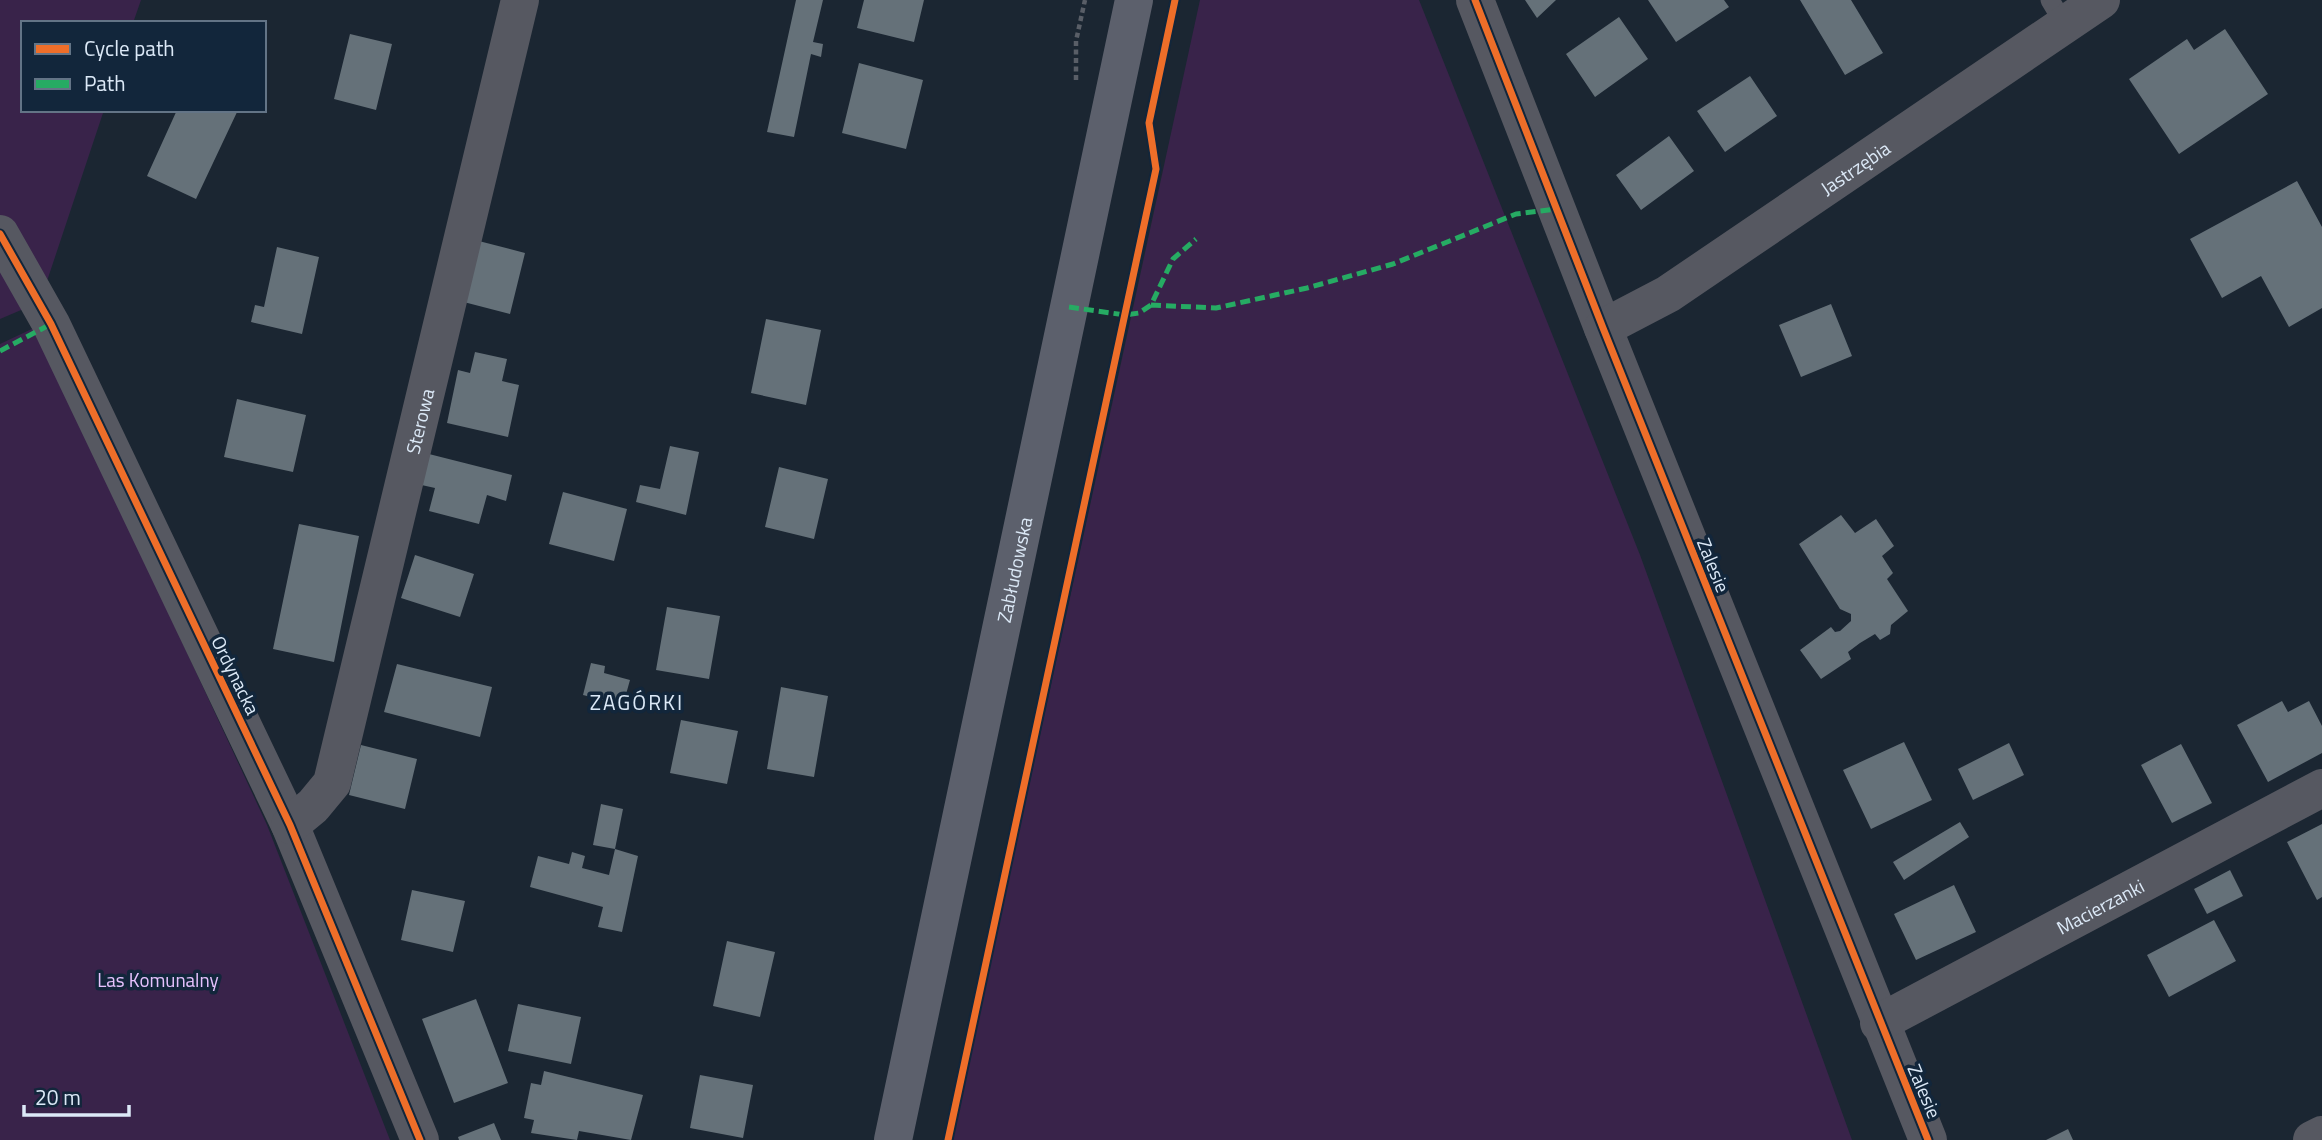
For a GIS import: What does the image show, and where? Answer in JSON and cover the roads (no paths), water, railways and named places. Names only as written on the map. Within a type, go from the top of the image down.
[{"type":"highway","name":"Zabłudowska","points":[[893,1140],[1134,0]]},
{"type":"street","name":"Sterowa","points":[[290,825],[313,806],[332,783],[520,0]]},
{"type":"street","name":"Zalesie","points":[[1475,0],[1879,1023],[1928,1140]]},
{"type":"street","name":"Jastrzębia","points":[[1603,328],[1668,295],[2057,12],[2101,0]]},
{"type":"street","name":"Ordynacka","points":[[0,234],[51,324],[290,825],[420,1140]]},
{"type":"street","name":"Macierzanki","points":[[1879,1023],[2322,788]]},
{"type":"street","points":[[2312,1140],[2322,1135]]},
{"type":"district","name":"ZAGÓRKI","points":[[637,702]]},
{"type":"park label","name":"Las Komunalny","points":[[158,979]]}]
